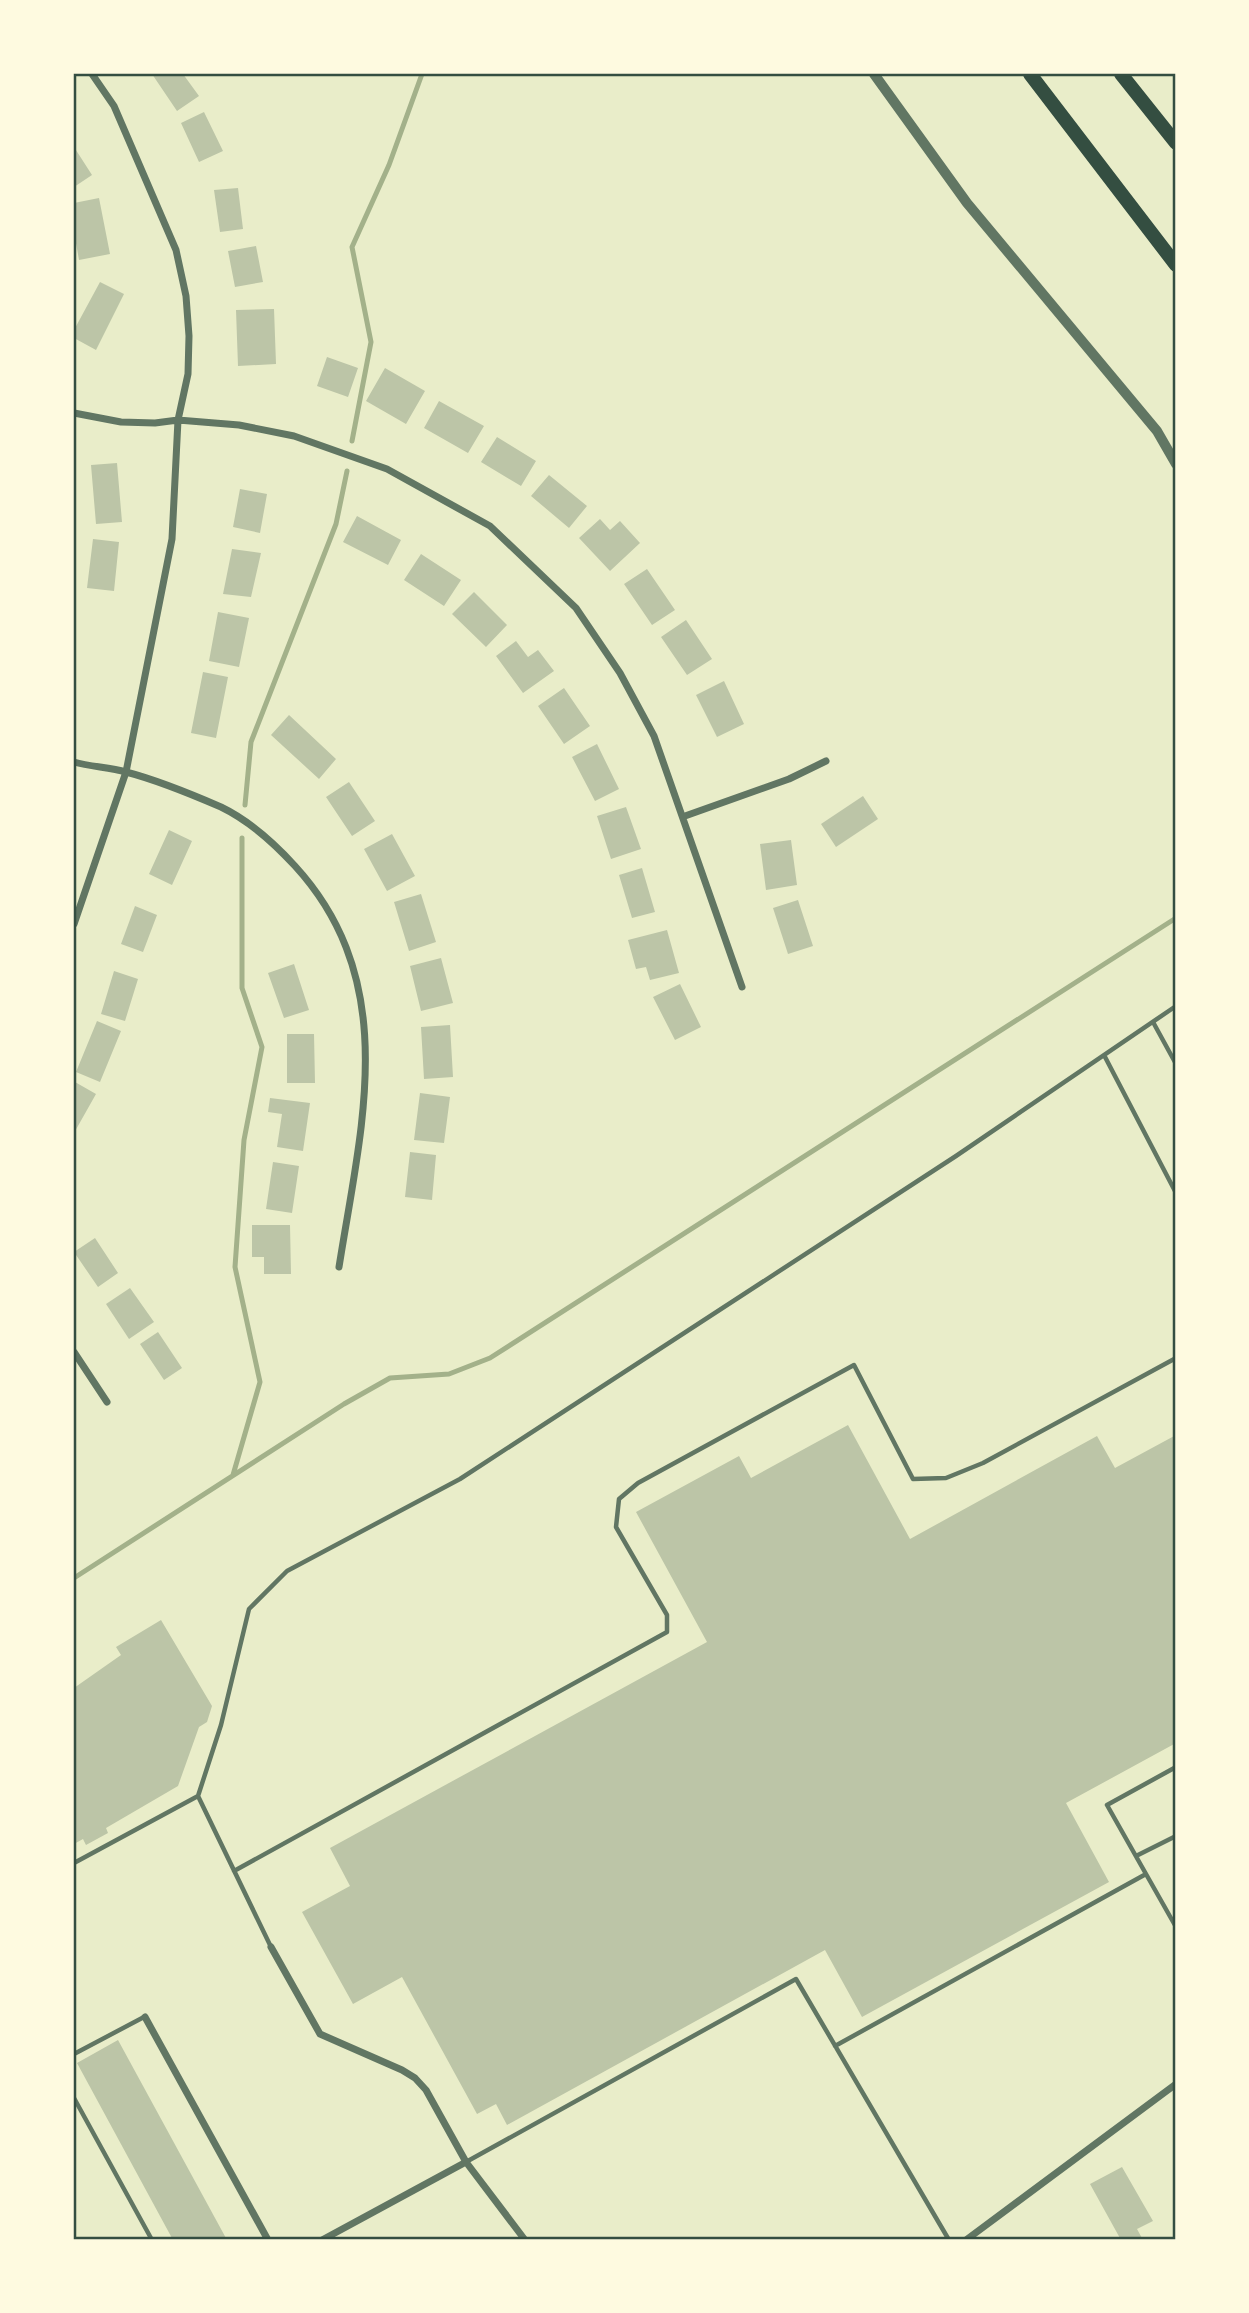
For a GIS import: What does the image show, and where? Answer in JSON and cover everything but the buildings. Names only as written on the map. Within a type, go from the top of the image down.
[{"type":"highway","points":[[1030,74],[1175,265]]},
{"type":"highway","points":[[1121,74],[1175,143]]},
{"type":"street","points":[[74,924],[126,772],[172,539],[178,419],[188,374],[189,336],[186,296],[176,250],[114,106],[92,74]]},
{"type":"street","points":[[874,74],[967,203],[1157,431],[1175,464]]},
{"type":"street","points":[[74,413],[121,422],[155,423],[178,419],[239,425],[294,436],[387,470],[490,526],[576,608],[620,673],[654,736],[685,816],[742,987]]},
{"type":"street","points":[[685,816],[789,779],[826,761]]},
{"type":"street","points":[[74,762],[126,772],[223,808],[266,836],[312,885],[342,931],[363,1006],[367,1049],[365,1104],[340,1267]]},
{"type":"street","points":[[74,1352],[107,1402]]},
{"type":"street","points":[[271,1947],[320,2034],[415,2078],[426,2090],[466,2162],[525,2239]]},
{"type":"street","points":[[145,2017],[268,2239]]},
{"type":"street","points":[[966,2239],[1175,2084]]},
{"type":"street","points":[[322,2239],[466,2162]]},
{"type":"lane","points":[[271,1947],[198,1796],[220,1725],[249,1609],[287,1571],[460,1479],[712,1317],[1175,1006]]},
{"type":"lane","points":[[1153,1022],[1175,1064]]},
{"type":"lane","points":[[1104,1055],[1175,1193]]},
{"type":"lane","points":[[234,1871],[667,1632],[667,1615],[616,1527],[618,1499],[638,1483],[749,1422],[854,1365],[913,1479],[946,1478],[983,1463],[1175,1358]]},
{"type":"lane","points":[[1175,1767],[1107,1805],[1175,1927]]},
{"type":"lane","points":[[74,1863],[198,1796]]},
{"type":"lane","points":[[1136,1856],[1175,1836]]},
{"type":"lane","points":[[835,2046],[1146,1874]]},
{"type":"lane","points":[[466,2162],[796,1979],[949,2239]]},
{"type":"lane","points":[[74,2054],[145,2017]]},
{"type":"lane","points":[[74,2098],[152,2239]]},
{"type":"waterway","points":[[352,441],[371,342],[352,247],[389,165],[422,74]]},
{"type":"waterway","points":[[245,805],[251,742],[336,524],[347,471]]},
{"type":"waterway","points":[[233,1475],[260,1382],[235,1267],[244,1140],[262,1047],[242,988],[242,838]]},
{"type":"waterway","points":[[74,1578],[344,1404],[390,1378],[449,1374],[490,1358],[1176,918]]}]
